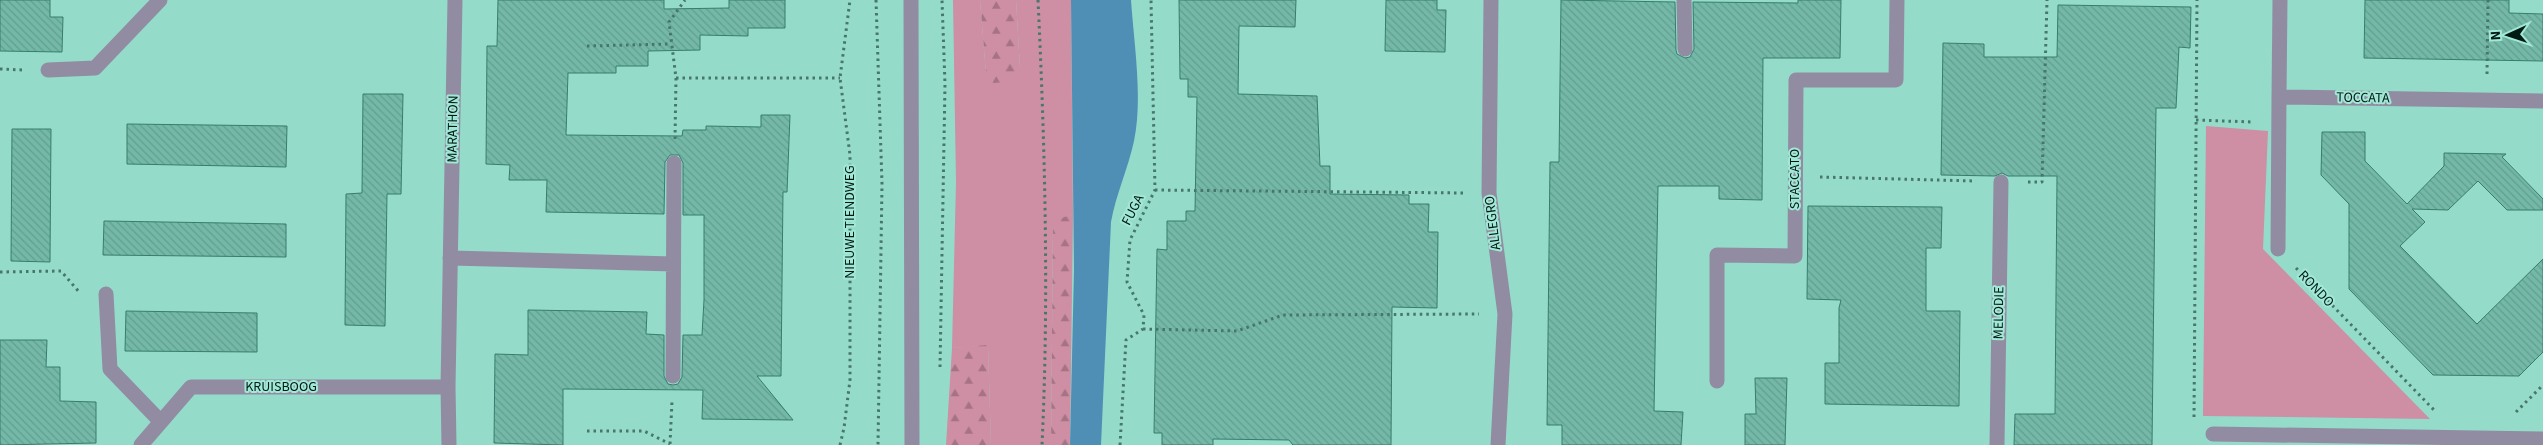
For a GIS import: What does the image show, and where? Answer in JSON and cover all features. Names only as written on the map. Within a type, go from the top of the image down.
[{"type":"street","points":[[48,70],[95,68],[160,0]]},
{"type":"street","name":"MARATHON","points":[[449,445],[448,387],[455,0]]},
{"type":"street","points":[[911,0],[912,445]]},
{"type":"street","name":"ALLEGRO","points":[[1491,0],[1489,193],[1505,314],[1498,445]]},
{"type":"street","points":[[1684,0],[1685,49]]},
{"type":"street","name":"STACCATO","points":[[1717,381],[1717,255],[1795,256],[1796,80],[1896,80],[1897,0]]},
{"type":"street","points":[[2278,249],[2280,0]]},
{"type":"street","name":"TOCCATA","points":[[2279,97],[2543,101]]},
{"type":"street","points":[[673,376],[674,163]]},
{"type":"street","name":"MELODIE","points":[[1997,445],[2002,182]]},
{"type":"street","points":[[450,258],[673,264]]},
{"type":"street","points":[[106,294],[110,369],[161,422]]},
{"type":"street","name":"KRUISBOOG","points":[[140,445],[191,387],[448,387]]},
{"type":"street","points":[[2213,434],[2543,439]]},
{"type":"path","points":[[674,163],[676,78],[670,44],[669,22],[685,0]]},
{"type":"path","name":"NIEUWE TIENDWEG","points":[[840,445],[850,380],[850,155],[840,78],[850,0]]},
{"type":"path","points":[[876,0],[882,184],[878,445]]},
{"type":"path","points":[[940,369],[945,84],[942,0]]},
{"type":"path","points":[[1038,0],[1043,109],[1046,274],[1042,445]]},
{"type":"path","name":"FUGA","points":[[1143,329],[1144,315],[1127,282],[1130,240],[1155,190],[1151,0]]},
{"type":"path","points":[[1795,176],[2042,182],[2047,0]]},
{"type":"path","points":[[2194,424],[2197,0]]},
{"type":"path","points":[[2486,100],[2488,0]]},
{"type":"path","points":[[587,46],[670,44]]},
{"type":"path","points":[[676,78],[840,78]]},
{"type":"path","points":[[2196,120],[2279,123]]},
{"type":"path","points":[[1155,190],[1489,193]]},
{"type":"path","name":"RONDO","points":[[2278,249],[2460,438]]},
{"type":"path","points":[[0,272],[61,271],[81,294],[106,294]]},
{"type":"path","points":[[1120,445],[1126,340],[1143,329],[1237,331],[1284,315],[1505,314]]},
{"type":"path","points":[[588,431],[644,431],[670,445],[673,376]]},
{"type":"green space","points":[[953,0],[980,0],[986,74],[1020,68],[1016,0],[1071,0],[1073,214],[1053,222],[1051,445],[991,445],[988,346],[952,348],[956,182]]},
{"type":"green space","points":[[980,0],[1016,0],[1020,68],[1018,81],[993,83],[986,74]]},
{"type":"green space","points":[[2206,126],[2268,131],[2263,249],[2430,419],[2203,416]]},
{"type":"green space","points":[[1073,214],[1070,445],[1051,445],[1053,221]]},
{"type":"green space","points":[[988,345],[991,445],[946,445],[952,348]]},
{"type":"water","points":[[1071,0],[1131,0],[1137,71],[1137,124],[1129,162],[1111,222],[1101,445],[1070,445],[1074,269]]},
{"type":"building","points":[[0,0],[50,0],[50,17],[63,17],[62,52],[0,51]]},
{"type":"building","points":[[498,0],[664,0],[664,9],[729,8],[729,0],[785,0],[785,28],[748,28],[748,36],[700,35],[700,50],[648,51],[648,66],[616,66],[616,73],[568,73],[566,135],[682,136],[683,130],[706,130],[706,126],[761,127],[761,115],[790,115],[787,192],[783,192],[781,376],[757,376],[793,420],[702,419],[703,390],[563,389],[563,445],[494,443],[495,354],[528,355],[528,310],[647,312],[646,334],[664,335],[664,376],[668,384],[673,385],[678,384],[682,377],[683,335],[702,335],[704,300],[704,215],[683,215],[683,163],[679,155],[670,155],[665,162],[664,214],[546,212],[547,180],[509,180],[510,165],[486,164],[487,46],[497,46]]},
{"type":"building","points":[[1179,0],[1296,0],[1295,27],[1239,26],[1238,94],[1317,96],[1320,166],[1330,166],[1330,194],[1409,195],[1409,204],[1429,204],[1428,232],[1438,232],[1437,308],[1392,307],[1391,445],[1293,445],[1289,440],[1213,439],[1213,445],[1162,445],[1162,433],[1154,433],[1157,249],[1167,250],[1167,221],[1186,221],[1186,211],[1195,211],[1197,97],[1188,97],[1188,79],[1180,79]]},
{"type":"building","points":[[1386,0],[1437,0],[1437,10],[1446,10],[1445,52],[1385,51]]},
{"type":"building","points":[[1561,0],[1675,2],[1676,50],[1677,54],[1685,58],[1690,57],[1694,49],[1693,2],[1798,3],[1798,0],[1841,0],[1840,58],[1763,58],[1762,200],[1719,199],[1719,186],[1658,186],[1654,411],[1683,412],[1681,445],[1562,445],[1562,425],[1547,425],[1550,162],[1559,162]]},
{"type":"building","points":[[2365,0],[2509,0],[2509,13],[2543,14],[2543,61],[2364,58]]},
{"type":"building","points":[[2058,5],[2191,7],[2190,48],[2179,47],[2176,108],[2156,108],[2152,445],[2014,445],[2015,414],[2055,414],[2057,176],[2008,176],[2002,173],[1995,176],[1941,175],[1943,43],[1984,44],[1984,57],[2057,57]]},
{"type":"building","points":[[363,94],[403,94],[401,194],[387,194],[385,326],[345,325],[346,194],[362,193]]},
{"type":"building","points":[[127,124],[287,126],[286,167],[127,164]]},
{"type":"building","points":[[12,129],[51,129],[50,262],[11,261]]},
{"type":"building","points":[[2322,132],[2365,132],[2365,161],[2407,204],[2444,166],[2444,153],[2506,154],[2502,157],[2543,199],[2543,210],[2507,210],[2478,181],[2448,210],[2412,209],[2425,222],[2400,246],[2477,324],[2543,259],[2543,352],[2519,376],[2433,375],[2349,289],[2349,204],[2321,175]]},
{"type":"building","points":[[1808,206],[1942,207],[1941,248],[1926,248],[1926,311],[1960,311],[1959,406],[1825,404],[1825,363],[1839,363],[1839,308],[1841,300],[1807,299]]},
{"type":"building","points":[[104,221],[286,224],[286,257],[103,255]]},
{"type":"building","points":[[126,311],[257,313],[257,352],[125,351]]},
{"type":"building","points":[[0,340],[47,340],[46,367],[60,367],[60,401],[96,402],[96,443],[0,445]]},
{"type":"building","points":[[1755,378],[1787,378],[1785,445],[1745,445],[1745,414],[1756,414]]}]
